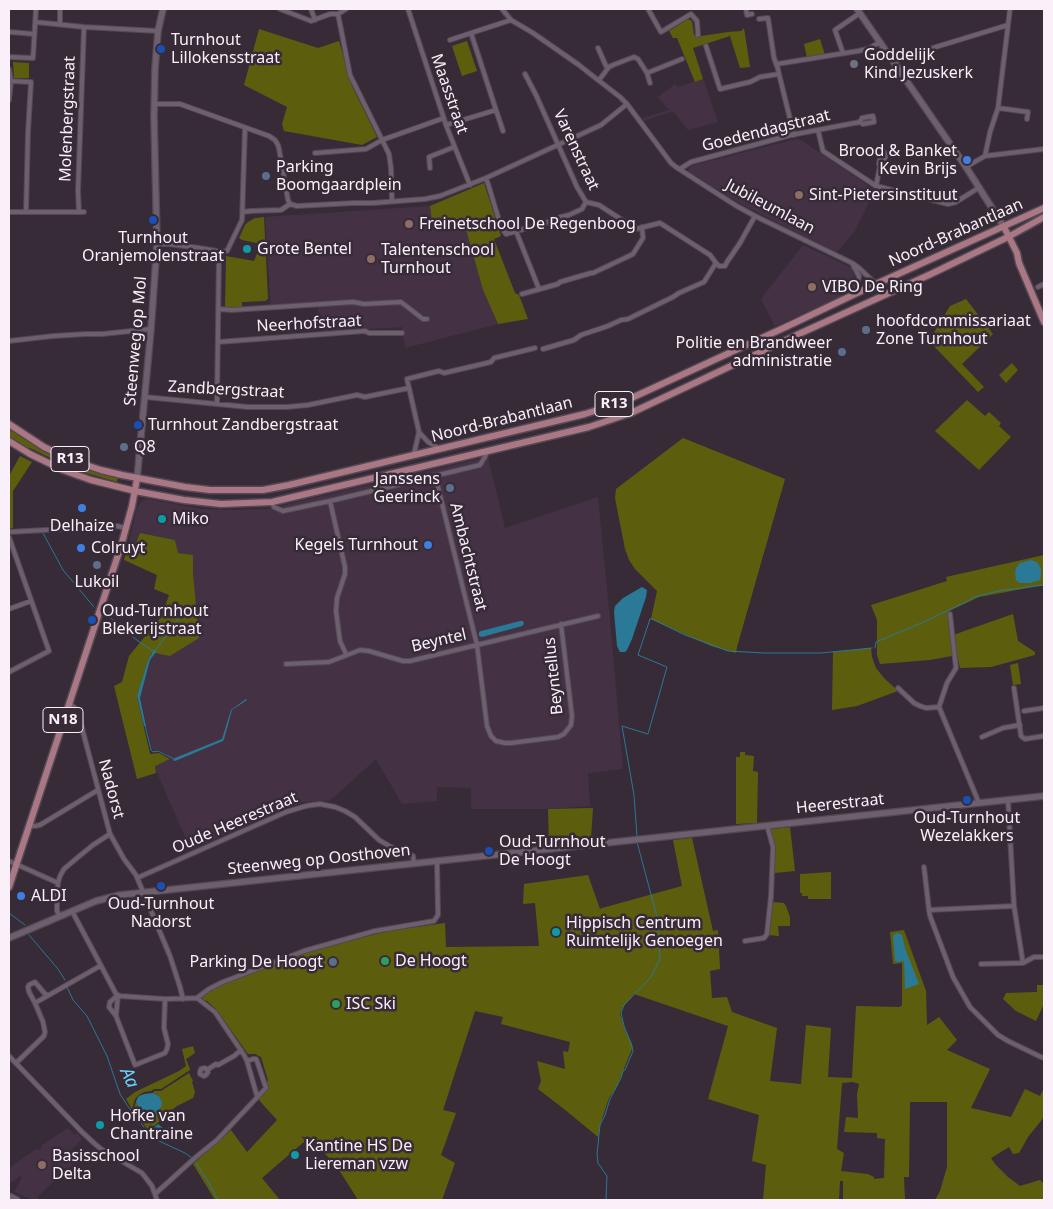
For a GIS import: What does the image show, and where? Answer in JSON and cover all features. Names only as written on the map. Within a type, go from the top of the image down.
[{"type":"main road","name":"Noord-Brabantlaan","points":[[137,478],[202,490],[263,490],[414,456],[585,414],[625,401],[1044,208]]},
{"type":"main road","name":"Noord-Brabantlaan","points":[[135,491],[184,500],[221,504],[272,502],[589,427],[631,413],[1008,237],[1044,217]]},
{"type":"main road","points":[[1004,227],[1017,254],[1044,322]]},
{"type":"main road","name":"R13","points":[[9,424],[44,447],[74,461],[101,470],[137,478]]},
{"type":"main road","points":[[485,439],[488,451]]},
{"type":"main road","name":"R13","points":[[9,441],[62,470],[91,480],[135,491]]},
{"type":"main road","name":"Steenweg op Mol","points":[[69,703],[127,528],[137,478]]},
{"type":"main road","name":"N18","points":[[9,887],[69,703]]},
{"type":"street","points":[[9,57],[33,58],[36,9]]},
{"type":"street","points":[[60,9],[60,24]]},
{"type":"street","name":"Steenweg op Mol","points":[[137,478],[157,244],[154,104],[158,31],[163,9]]},
{"type":"street","points":[[280,9],[311,21],[330,14],[338,14],[346,9]]},
{"type":"street","points":[[311,9],[315,20]]},
{"type":"street","name":"Maasstraat","points":[[408,9],[446,125],[470,185]]},
{"type":"street","points":[[450,40],[511,20],[502,9]]},
{"type":"street","points":[[648,9],[661,32],[690,14],[697,21],[698,35]]},
{"type":"street","points":[[746,9],[747,15],[752,14]]},
{"type":"street","points":[[985,156],[998,108],[1010,9]]},
{"type":"street","points":[[843,53],[835,30],[858,11],[966,166],[1004,227]]},
{"type":"street","points":[[338,14],[350,75],[389,154],[392,201]]},
{"type":"street","points":[[759,19],[768,18],[774,58],[793,135]]},
{"type":"street","name":"Jubileumlaan","points":[[511,20],[534,33],[599,80],[627,104],[671,163],[755,216],[852,263],[860,268],[876,284]]},
{"type":"street","points":[[35,22],[158,31]]},
{"type":"street","points":[[894,63],[903,57],[1008,25]]},
{"type":"street","name":"Molenbergstraat","points":[[79,212],[84,27]]},
{"type":"street","points":[[10,32],[34,33]]},
{"type":"street","points":[[471,33],[503,131]]},
{"type":"street","points":[[777,64],[866,49],[880,42]]},
{"type":"street","points":[[706,46],[720,89],[748,83],[760,77],[778,74]]},
{"type":"street","points":[[598,48],[606,66],[610,67]]},
{"type":"street","points":[[866,49],[873,59],[885,49]]},
{"type":"street","points":[[599,80],[613,65],[634,57],[638,59],[648,73],[650,83]]},
{"type":"street","points":[[648,73],[682,59]]},
{"type":"street","points":[[9,69],[9,100]]},
{"type":"street","name":"Varenstraat","points":[[525,74],[577,187],[586,202],[599,205],[636,229],[660,223],[710,255],[716,263]]},
{"type":"street","points":[[10,81],[31,82],[26,212]]},
{"type":"street","points":[[154,104],[180,104],[269,136],[275,140],[278,145],[290,204]]},
{"type":"street","points":[[243,212],[281,210],[290,204],[297,206],[424,200],[440,196],[559,146],[600,125],[627,104]]},
{"type":"street","points":[[998,108],[1028,110],[1027,119]]},
{"type":"street","points":[[446,125],[496,110]]},
{"type":"street","points":[[315,153],[366,149],[382,140],[444,118]]},
{"type":"street","name":"Goedendagstraat","points":[[680,168],[691,162],[793,135],[860,122]]},
{"type":"street","points":[[157,244],[219,252],[227,251],[242,220],[245,128]]},
{"type":"street","points":[[818,130],[823,151],[876,186],[948,204],[956,202],[980,187]]},
{"type":"street","points":[[430,168],[429,157],[454,147]]},
{"type":"street","points":[[966,166],[985,156],[1044,149]]},
{"type":"street","points":[[876,186],[880,166]]},
{"type":"street","points":[[486,178],[501,227],[506,234],[569,215],[582,208],[586,202]]},
{"type":"street","points":[[9,212],[84,212]]},
{"type":"street","points":[[543,349],[574,340],[621,320],[628,319],[673,297],[678,292],[704,282],[716,263],[719,266],[725,266],[755,216]]},
{"type":"street","points":[[522,294],[593,273],[633,254],[643,238],[642,227]]},
{"type":"street","points":[[516,231],[539,289]]},
{"type":"street","points":[[217,404],[219,252]]},
{"type":"street","points":[[852,263],[859,276],[856,294]]},
{"type":"street","points":[[1038,287],[1044,284]]},
{"type":"street","points":[[218,310],[353,302],[364,304],[401,302],[423,319],[427,319]]},
{"type":"street","points":[[9,341],[61,335],[102,334],[151,329]]},
{"type":"street","name":"Neerhofstraat","points":[[218,342],[365,331],[369,333],[402,332]]},
{"type":"street","points":[[414,456],[419,432],[408,379],[439,371],[444,373],[491,362],[494,358],[535,348]]},
{"type":"street","name":"Zandbergstraat","points":[[145,397],[248,407],[276,407],[306,405],[357,395],[366,397],[409,388]]},
{"type":"street","points":[[419,432],[428,442],[441,449]]},
{"type":"street","name":"Noord-Brabantlaan","points":[[272,502],[274,507],[283,510],[330,501],[480,464],[488,451]]},
{"type":"street","name":"Ambachtstraat","points":[[435,475],[477,645]]},
{"type":"street","points":[[330,501],[345,567],[345,574],[337,598],[336,611],[340,641],[346,654]]},
{"type":"street","points":[[9,532],[117,526],[127,528]]},
{"type":"street","points":[[9,537],[49,651],[9,672]]},
{"type":"street","points":[[9,609],[31,601]]},
{"type":"street","points":[[950,614],[956,668],[947,683],[939,708],[979,803]]},
{"type":"street","name":"Beyntel","points":[[286,664],[329,662],[360,650],[403,661],[410,661],[598,616]]},
{"type":"street","name":"Beyntellus","points":[[477,645],[487,726],[491,736],[496,741],[505,743],[558,737],[568,730],[572,716],[561,624]]},
{"type":"street","points":[[898,688],[920,706],[939,708]]},
{"type":"street","points":[[1014,688],[1021,736],[1025,739],[1044,736]]},
{"type":"street","name":"Nadorst","points":[[69,703],[78,713],[113,842],[132,869],[170,956],[183,999]]},
{"type":"street","points":[[1024,711],[1044,708]]},
{"type":"street","points":[[982,737],[1003,728],[1020,725]]},
{"type":"street","points":[[29,826],[40,825],[98,790]]},
{"type":"street","name":"Heerestraat","points":[[639,839],[1044,796]]},
{"type":"street","points":[[1008,800],[1014,906],[1023,963]]},
{"type":"street","name":"Oude Heerestraat","points":[[136,878],[286,812],[320,804],[335,807],[355,817],[379,840],[410,854],[414,863]]},
{"type":"street","points":[[745,941],[764,938],[767,934],[773,847],[768,826]]},
{"type":"street","points":[[60,916],[57,910],[60,876],[64,870],[93,845],[110,834]]},
{"type":"street","name":"Steenweg op Oosthoven","points":[[9,938],[96,900],[110,896],[639,839]]},
{"type":"street","points":[[9,861],[58,883]]},
{"type":"street","points":[[72,911],[113,992],[118,996],[165,999],[197,998],[223,982],[304,951],[374,931],[434,921],[438,914],[437,861]]},
{"type":"street","points":[[924,868],[930,916],[953,977],[970,1007],[998,1035],[1044,1058]]},
{"type":"street","points":[[929,910],[1014,906]]},
{"type":"street","points":[[981,964],[1023,963],[1034,957],[1044,957]]},
{"type":"street","points":[[34,1003],[100,966]]},
{"type":"street","points":[[16,1063],[42,1039],[45,1032],[43,1022],[28,987],[36,982],[45,994],[48,995]]},
{"type":"street","points":[[118,996],[109,1003],[109,1007],[116,1016],[135,1064],[133,1071]]},
{"type":"street","points":[[116,1016],[118,996]]},
{"type":"street","points":[[197,998],[215,1012],[241,1050],[247,1061],[257,1096]]},
{"type":"street","points":[[135,1064],[168,1049],[164,1028],[165,999]]},
{"type":"street","points":[[207,1070],[234,1056],[241,1050]]},
{"type":"street","points":[[9,1056],[82,1132],[101,1149],[142,1173],[152,1186],[157,1200]]},
{"type":"street","points":[[156,1194],[196,1157],[209,1148],[266,1088],[256,1059],[247,1061]]},
{"type":"street","points":[[9,1196],[17,1200]]},
{"type":"shaded area","points":[[688,19],[692,21],[694,35],[701,36],[741,31],[744,28],[750,67],[740,68],[730,36],[693,48],[703,79],[695,82],[677,38],[673,38],[669,31]]},
{"type":"shaded area","points":[[259,29],[318,48],[339,41],[352,86],[377,137],[362,145],[284,131],[282,124],[287,107],[244,85]]},
{"type":"shaded area","points":[[820,39],[825,55],[807,58],[804,44]]},
{"type":"shaded area","points":[[467,41],[477,71],[462,76],[452,46]]},
{"type":"shaded area","points":[[13,62],[29,63],[29,78],[14,78]]},
{"type":"shaded area","points":[[703,79],[718,122],[688,130],[673,111],[644,121],[642,118],[669,110],[658,97],[675,84],[678,87]]},
{"type":"shaded area","name":"Sint-Pietersinstituut","points":[[796,139],[801,140],[875,190],[855,231],[837,252],[734,200],[688,171],[691,166]]},
{"type":"shaded area","points":[[484,183],[501,236],[494,239],[515,293],[519,295],[528,319],[498,324],[483,290],[465,226],[433,228],[430,206]]},
{"type":"shaded area","name":"Talentenschool Turnhout","points":[[430,206],[433,228],[465,226],[483,290],[498,324],[405,348],[402,327],[321,332],[318,307],[271,309],[265,217]]},
{"type":"shaded area","points":[[264,217],[268,299],[265,301],[242,302],[242,308],[225,308],[226,256],[254,261],[261,244],[239,238],[248,222],[255,218]]},
{"type":"shaded area","name":"VIBO De Ring","points":[[803,245],[852,268],[856,284],[849,293],[775,326],[761,299]]},
{"type":"shaded area","points":[[966,299],[993,334],[962,364],[984,387],[978,392],[929,341],[950,306]]},
{"type":"shaded area","points":[[1012,363],[1018,370],[1006,383],[999,375]]},
{"type":"shaded area","points":[[967,400],[985,416],[989,412],[1001,423],[999,426],[1011,437],[979,470],[935,431]]},
{"type":"shaded area","points":[[9,426],[94,470],[118,477],[117,482],[73,469],[30,448],[25,448],[9,437]]},
{"type":"shaded area","points":[[683,438],[785,479],[736,653],[711,646],[651,619],[657,591],[635,569],[625,549],[615,498],[616,489]]},
{"type":"shaded area","points":[[20,456],[32,462],[13,491],[13,528],[9,529],[9,476]]},
{"type":"shaded area","points":[[488,457],[505,528],[598,497],[623,769],[588,773],[590,806],[548,809],[471,809],[471,788],[437,787],[437,801],[402,804],[376,759],[333,798],[326,801],[303,802],[250,823],[191,850],[154,766],[171,757],[159,750],[155,751],[152,749],[140,698],[150,660],[155,653],[199,638],[193,555],[178,553],[175,540],[140,533],[136,543],[129,542],[137,508],[142,501],[147,499],[200,509],[268,509]]},
{"type":"shaded area","points":[[140,533],[175,540],[178,553],[193,555],[199,638],[170,656],[152,653],[148,660],[137,697],[150,754],[159,753],[170,759],[155,766],[156,773],[137,779],[114,686],[122,682],[129,656],[161,617],[169,595],[154,589],[157,575],[124,560],[129,542],[136,543]]},
{"type":"shaded area","points":[[1044,555],[1044,585],[979,597],[949,611],[953,635],[1013,614],[1018,641],[1035,652],[1035,655],[991,667],[960,668],[957,655],[930,660],[880,664],[877,655],[877,620],[871,605],[947,581],[946,577]]},
{"type":"shaded area","points":[[871,648],[876,668],[898,691],[857,706],[832,710],[833,652]]},
{"type":"shaded area","points":[[1018,663],[1021,684],[1013,685],[1010,665]]},
{"type":"shaded area","points":[[740,752],[745,752],[745,755],[754,756],[753,771],[758,772],[757,823],[736,824],[736,757],[740,757]]},
{"type":"shaded area","points":[[593,808],[591,838],[589,841],[549,845],[548,809]]},
{"type":"shaded area","points":[[790,827],[795,871],[774,873],[775,850],[770,831],[771,829]]},
{"type":"shaded area","points":[[692,838],[713,931],[718,930],[720,969],[710,971],[712,998],[727,997],[732,1012],[777,1028],[770,1081],[801,1084],[806,1025],[831,1028],[828,1077],[852,1078],[856,1006],[900,1007],[902,1005],[902,963],[893,964],[890,932],[904,930],[926,991],[927,1025],[939,1017],[957,1040],[947,1050],[990,1069],[971,1108],[1011,1117],[1025,1089],[1040,1096],[1044,1088],[1044,1117],[1028,1137],[1019,1153],[1013,1154],[1009,1147],[991,1158],[1008,1177],[1020,1186],[1040,1180],[1044,1184],[1044,1200],[935,1200],[940,1191],[947,1167],[947,1102],[910,1102],[909,1177],[904,1177],[905,1200],[843,1200],[843,1181],[840,1181],[839,1200],[763,1200],[766,1165],[752,1161],[759,1115],[708,1099],[728,1026],[634,994],[622,1008],[620,1014],[632,1044],[632,1049],[617,1086],[609,1098],[598,1137],[538,1089],[541,1081],[537,1061],[565,1069],[563,1051],[568,1052],[570,1042],[501,1024],[503,1017],[475,1011],[443,1110],[456,1113],[441,1155],[455,1163],[442,1200],[358,1200],[341,1173],[318,1145],[301,1136],[305,1141],[262,1178],[280,1200],[215,1200],[193,1164],[231,1130],[247,1152],[277,1120],[258,1099],[266,1091],[268,1080],[261,1057],[255,1054],[248,1054],[216,1009],[202,998],[203,995],[241,977],[305,953],[389,931],[445,923],[446,947],[539,946],[535,903],[523,904],[524,884],[588,875],[600,909],[682,886],[673,840]],"holes":[[[853,1082],[859,1084],[857,1094],[858,1118],[846,1117],[844,1132],[877,1133],[877,1138],[885,1139],[884,1178],[874,1179],[874,1177],[868,1174],[841,1171],[844,1153],[837,1149],[842,1083]]]},
{"type":"shaded area","points":[[831,872],[831,899],[808,899],[808,896],[802,896],[802,893],[800,893],[800,874]]},
{"type":"shaded area","points":[[772,902],[784,903],[790,917],[790,926],[778,926],[779,936],[769,935]]},
{"type":"shaded area","points":[[1037,985],[1044,985],[1044,1004],[1036,1021],[1016,1011],[1003,999],[1006,993],[1037,992]]},
{"type":"shaded area","points":[[193,1046],[195,1053],[186,1059],[190,1070],[161,1089],[154,1089],[139,1095],[135,1099],[132,1109],[126,1099],[135,1092],[186,1066],[182,1049]]},
{"type":"shaded area","points":[[189,1073],[195,1092],[193,1098],[177,1106],[160,1119],[153,1127],[154,1134],[148,1130],[133,1110],[136,1102],[139,1109],[159,1096],[153,1093],[154,1091],[161,1091]]},
{"type":"shaded area","name":"Basisschool Delta","points":[[68,1128],[75,1135],[77,1133],[82,1139],[69,1152],[77,1160],[40,1194],[37,1200],[14,1192],[22,1178],[20,1176],[9,1184],[9,1168],[36,1149],[42,1148],[42,1145]]},
{"type":"water","points":[[1031,560],[1037,562],[1041,569],[1040,580],[1020,583],[1016,580],[1016,568],[1020,563]]},
{"type":"water","points":[[642,587],[647,590],[646,597],[632,639],[627,650],[620,652],[617,646],[615,606],[623,598]]},
{"type":"water","points":[[523,621],[524,624],[522,626],[482,637],[479,636],[481,631]]},
{"type":"water","points":[[154,650],[156,652],[150,660],[140,698],[146,726],[144,726],[137,696],[148,660]]},
{"type":"water","points":[[246,699],[232,710],[223,741],[175,761],[173,760],[222,739],[231,710]]},
{"type":"water","points":[[897,933],[902,935],[919,984],[905,989],[904,962],[895,961],[893,936]]},
{"type":"water","points":[[153,1093],[159,1096],[162,1102],[161,1107],[153,1115],[145,1114],[139,1109],[136,1102],[137,1099],[144,1094]]},
{"type":"water","points":[[158,1124],[164,1129],[170,1127],[178,1130],[188,1142],[183,1139],[170,1139],[162,1135],[154,1128]]},
{"type":"waterway","points":[[43,533],[63,570],[94,607]]},
{"type":"waterway","points":[[875,648],[876,642],[926,621],[975,597],[998,591],[1044,585]]},
{"type":"waterway","points":[[106,614],[153,651]]},
{"type":"waterway","points":[[155,651],[178,619]]},
{"type":"waterway","points":[[637,836],[634,795],[622,726],[648,734],[667,667],[638,655],[650,619],[685,635],[728,651],[821,653],[872,648]]},
{"type":"waterway","points":[[145,725],[151,750],[153,752],[158,751],[174,759]]},
{"type":"waterway","points":[[606,1200],[607,1176],[598,1163],[597,1154],[600,1125],[633,1051],[621,1013],[624,1005],[651,977],[660,959],[657,917],[637,842]]},
{"type":"waterway","name":"Aa","points":[[9,913],[25,925]]},
{"type":"waterway","name":"Aa","points":[[29,935],[65,980]]},
{"type":"waterway","name":"Aa","points":[[67,987],[73,1000],[87,1016],[107,1056],[120,1094],[127,1105],[150,1135],[192,1158]]},
{"type":"waterway","name":"Aa","points":[[196,1163],[218,1200]]},
{"type":"place","name":"Turnhout Lillokensstraat","points":[[161,49]]},
{"type":"place","name":"Goddelijk Kind Jezuskerk","points":[[854,64]]},
{"type":"place","name":"Brood & Banket Kevin Brijs","points":[[967,160]]},
{"type":"place","name":"Parking Boomgaardplein","points":[[266,176]]},
{"type":"place","name":"Sint-Pietersinstituut","points":[[799,195]]},
{"type":"place","name":"Turnhout Oranjemolenstraat","points":[[153,220]]},
{"type":"place","name":"Freinetschool De Regenboog","points":[[409,224]]},
{"type":"place","name":"Grote Bentel","points":[[247,249]]},
{"type":"place","name":"Talentenschool Turnhout","points":[[371,259]]},
{"type":"place","name":"VIBO De Ring","points":[[812,287]]},
{"type":"place","name":"hoofdcommissariaat Zone Turnhout","points":[[866,330]]},
{"type":"place","name":"Politie en Brandweer administratie","points":[[842,352]]},
{"type":"place","name":"Turnhout Zandbergstraat","points":[[138,425]]},
{"type":"place","name":"Q8","points":[[124,447]]},
{"type":"place","name":"Janssens Geerinck","points":[[450,488]]},
{"type":"place","name":"Delhaize","points":[[82,508]]},
{"type":"place","name":"Miko","points":[[162,519]]},
{"type":"place","name":"Kegels Turnhout","points":[[428,545]]},
{"type":"place","name":"Colruyt","points":[[81,548]]},
{"type":"place","name":"Lukoil","points":[[97,565]]},
{"type":"place","name":"Oud-Turnhout Blekerijstraat","points":[[92,620]]},
{"type":"place","name":"Oud-Turnhout Wezelakkers","points":[[967,800]]},
{"type":"place","name":"Oud-Turnhout De Hoogt","points":[[489,851]]},
{"type":"place","name":"Oud-Turnhout Nadorst","points":[[161,886]]},
{"type":"place","name":"ALDI","points":[[21,896]]},
{"type":"place","name":"Hippisch Centrum Ruimtelijk Genoegen","points":[[556,932]]},
{"type":"place","name":"De Hoogt","points":[[385,961]]},
{"type":"place","name":"Parking De Hoogt","points":[[333,962]]},
{"type":"place","name":"ISC Ski","points":[[336,1004]]},
{"type":"place","name":"Hofke van Chantraine","points":[[100,1125]]},
{"type":"place","name":"Kantine HS De Liereman vzw","points":[[295,1155]]},
{"type":"place","name":"Basisschool Delta","points":[[42,1165]]}]
